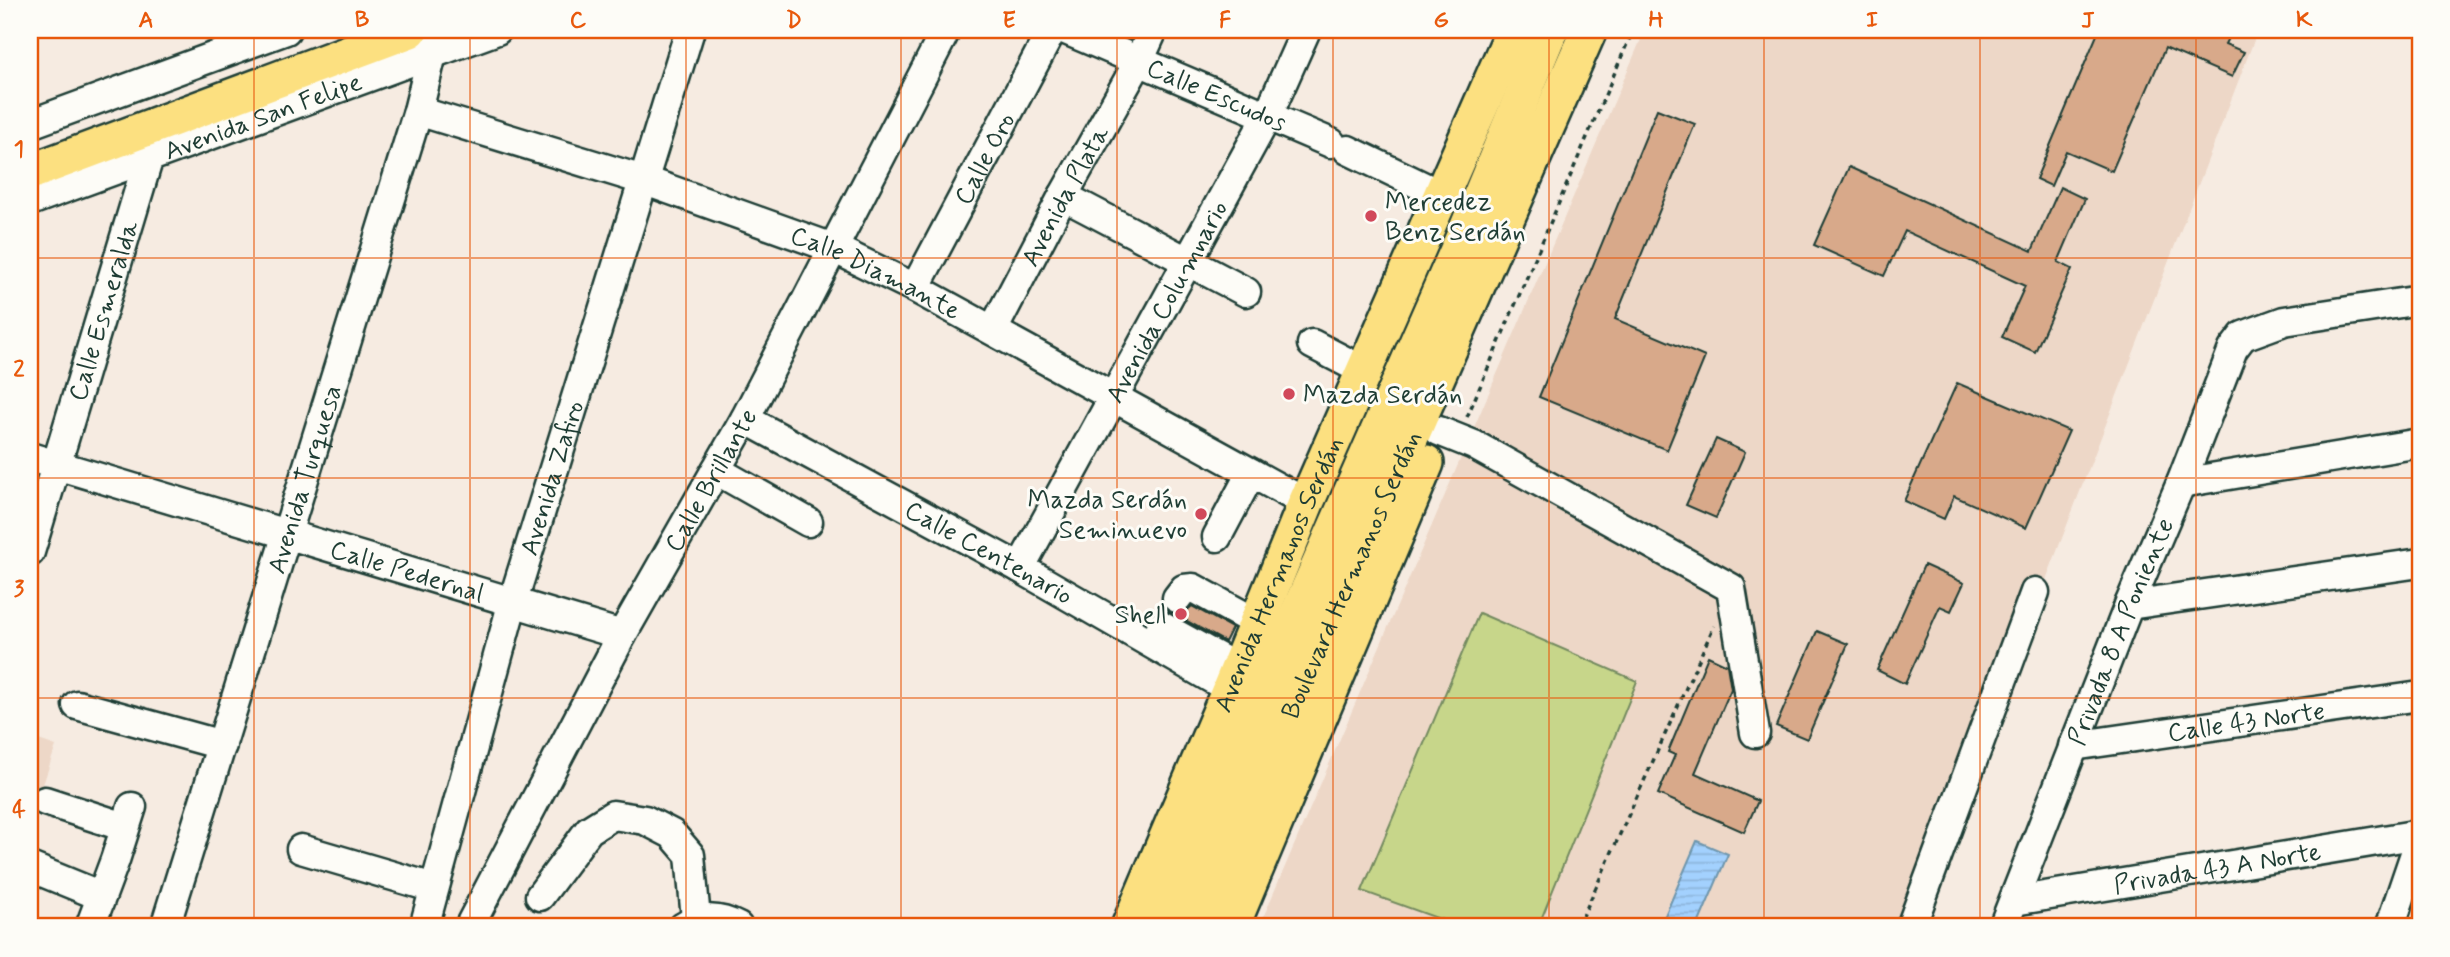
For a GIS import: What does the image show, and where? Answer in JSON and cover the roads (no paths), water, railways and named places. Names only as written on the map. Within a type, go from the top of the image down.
[{"type":"main road","name":"Avenida San Felipe","points":[[30,152],[250,57],[359,30]]},
{"type":"main road","name":"Avenida Hermanos Serdán","points":[[1129,927],[1233,677],[1250,619],[1286,551],[1514,30]]},
{"type":"main road","name":"Boulevard Hermanos Serdán","points":[[1160,927],[1233,677],[1365,462],[1550,30]]},
{"type":"main road","name":"Boulevard Hermanos Serdán","points":[[1196,927],[1589,30]]},
{"type":"main road","points":[[1231,927],[1448,435],[1633,30]]},
{"type":"main road","name":"Avenida San Felipe","points":[[30,172],[250,57],[425,38]]},
{"type":"main road","points":[[1369,360],[1424,327]]},
{"type":"main road","points":[[1286,551],[1317,524],[1345,476],[1365,462]]},
{"type":"street","name":"Avenida San Felipe","points":[[30,124],[250,57],[286,30]]},
{"type":"street","name":"Avenida San Felipe","points":[[30,201],[149,157],[425,38],[497,30]]},
{"type":"street","name":"Avenida Zafiro","points":[[424,927],[513,601],[690,30]]},
{"type":"street","name":"Calle Brillante","points":[[469,927],[622,635],[745,419],[946,30]]},
{"type":"street","name":"Calle Oro","points":[[915,288],[1052,30]]},
{"type":"street","name":"Calle Escudos","points":[[1066,30],[1340,146],[1441,195]]},
{"type":"street","name":"Avenida Plata","points":[[992,330],[1139,61],[1153,30]]},
{"type":"street","name":"Avenida Columnario","points":[[1020,568],[1268,115],[1306,30]]},
{"type":"street","name":"Avenida Turquesa","points":[[165,927],[418,111],[425,38]]},
{"type":"street","name":"Calle Diamante","points":[[418,111],[643,180],[833,248],[915,288],[1306,503]]},
{"type":"street","name":"Calle Esmeralda","points":[[30,552],[43,461],[149,157]]},
{"type":"street","points":[[1063,196],[1246,292]]},
{"type":"street","name":"Privada 8 A Poniente","points":[[2003,927],[2233,349],[2243,336],[2284,321],[2420,300]]},
{"type":"street","points":[[1312,344],[1369,360]]},
{"type":"street","name":"Calle Centenario","points":[[745,419],[1020,568],[1163,622],[1233,677]]},
{"type":"street","points":[[1448,435],[1474,445],[1731,588],[1755,733]]},
{"type":"street","points":[[2181,483],[2420,443]]},
{"type":"street","name":"Calle Pedernal","points":[[43,461],[622,635]]},
{"type":"street","points":[[716,470],[808,522]]},
{"type":"street","points":[[1217,537],[1251,473]]},
{"type":"street","points":[[2129,605],[2420,563]]},
{"type":"street","points":[[1163,622],[1189,587],[1250,619]]},
{"type":"street","points":[[1912,927],[2035,592]]},
{"type":"street","name":"Calle 43 Norte","points":[[2073,746],[2420,696]]},
{"type":"street","points":[[77,705],[222,745]]},
{"type":"street","points":[[44,802],[128,817],[90,927]]},
{"type":"street","points":[[540,896],[589,830],[613,815],[645,820],[672,834],[690,855],[689,923],[726,920],[738,927]]},
{"type":"street","name":"Privada 43 A Norte","points":[[2014,901],[2420,834]]},
{"type":"street","points":[[2390,927],[2420,839]]},
{"type":"street","points":[[301,849],[434,888]]},
{"type":"street","points":[[30,867],[101,896]]},
{"type":"water","points":[[1697,841],[1728,854],[1697,927],[1660,927]]},
{"type":"place","name":"Mercedez Benz Serdán","points":[[1371,216]]},
{"type":"place","name":"Mazda Serdán","points":[[1289,394]]},
{"type":"place","name":"Mazda Serdán Seminuevo","points":[[1201,514]]},
{"type":"place","name":"Shell","points":[[1181,614]]}]
